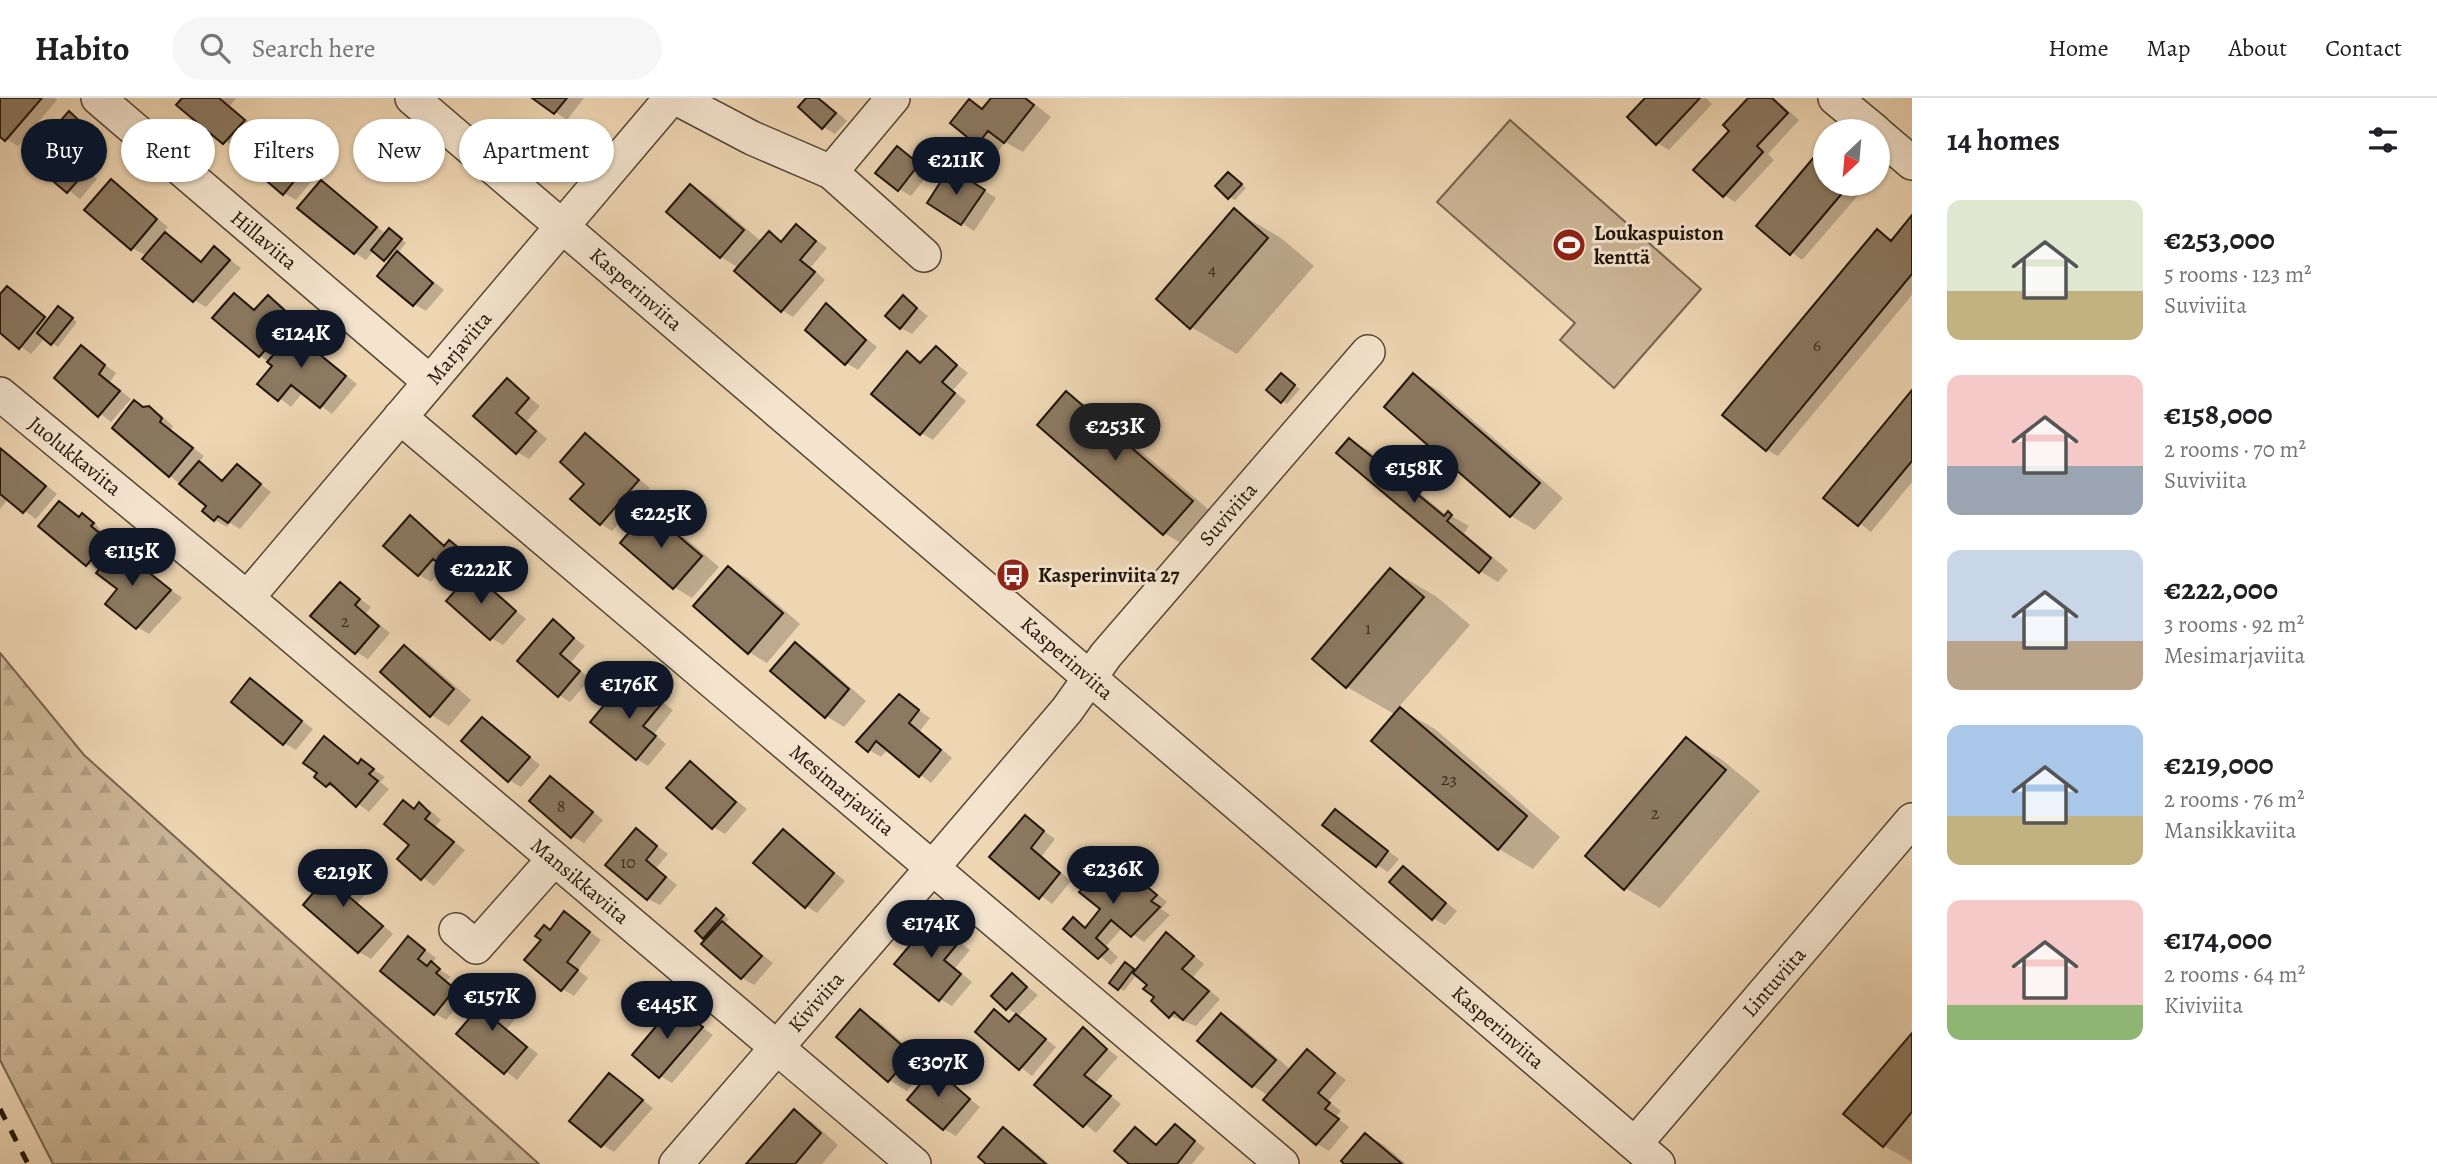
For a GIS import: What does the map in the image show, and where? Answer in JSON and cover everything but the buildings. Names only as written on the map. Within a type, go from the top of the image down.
[{"type":"street","name":"Hillaviita","points":[[98,98],[430,382]]},
{"type":"street","name":"Kasperinviita","points":[[412,98],[1646,1154]]},
{"type":"street","name":"Marjaviita","points":[[247,598],[674,98]]},
{"type":"street","points":[[674,98],[752,138],[831,172],[923,255]]},
{"type":"street","points":[[831,172],[893,98]]},
{"type":"street","points":[[1835,98],[1860,119]]},
{"type":"street","points":[[1890,145],[1912,163]]},
{"type":"street","name":"Suviviita","points":[[1090,678],[1368,352]]},
{"type":"street","name":"Juolukkaviita","points":[[0,394],[247,598]]},
{"type":"street","name":"Mesimarjaviita","points":[[400,417],[1282,1164]]},
{"type":"street","name":"Mansikkaviita","points":[[247,598],[914,1164]]},
{"type":"street","name":"Kiviviita","points":[[676,1164],[1067,710],[1090,678]]},
{"type":"street","name":"Lintuviita","points":[[1646,1154],[1912,820]]},
{"type":"street","points":[[456,930],[476,947],[554,859]]},
{"type":"green space","name":"Loukaspuiston kenttä","points":[[1510,120],[1701,289],[1614,388],[1560,340],[1575,323],[1437,202]]},
{"type":"green space","points":[[0,653],[84,755],[539,1164],[53,1164],[0,1060]]},
{"type":"railway","points":[[0,1109],[28,1164]]},
{"type":"place","name":"Loukaspuiston kenttä","points":[[1569,245]]},
{"type":"place","name":"Kasperinviita 27","points":[[1013,575]]}]
